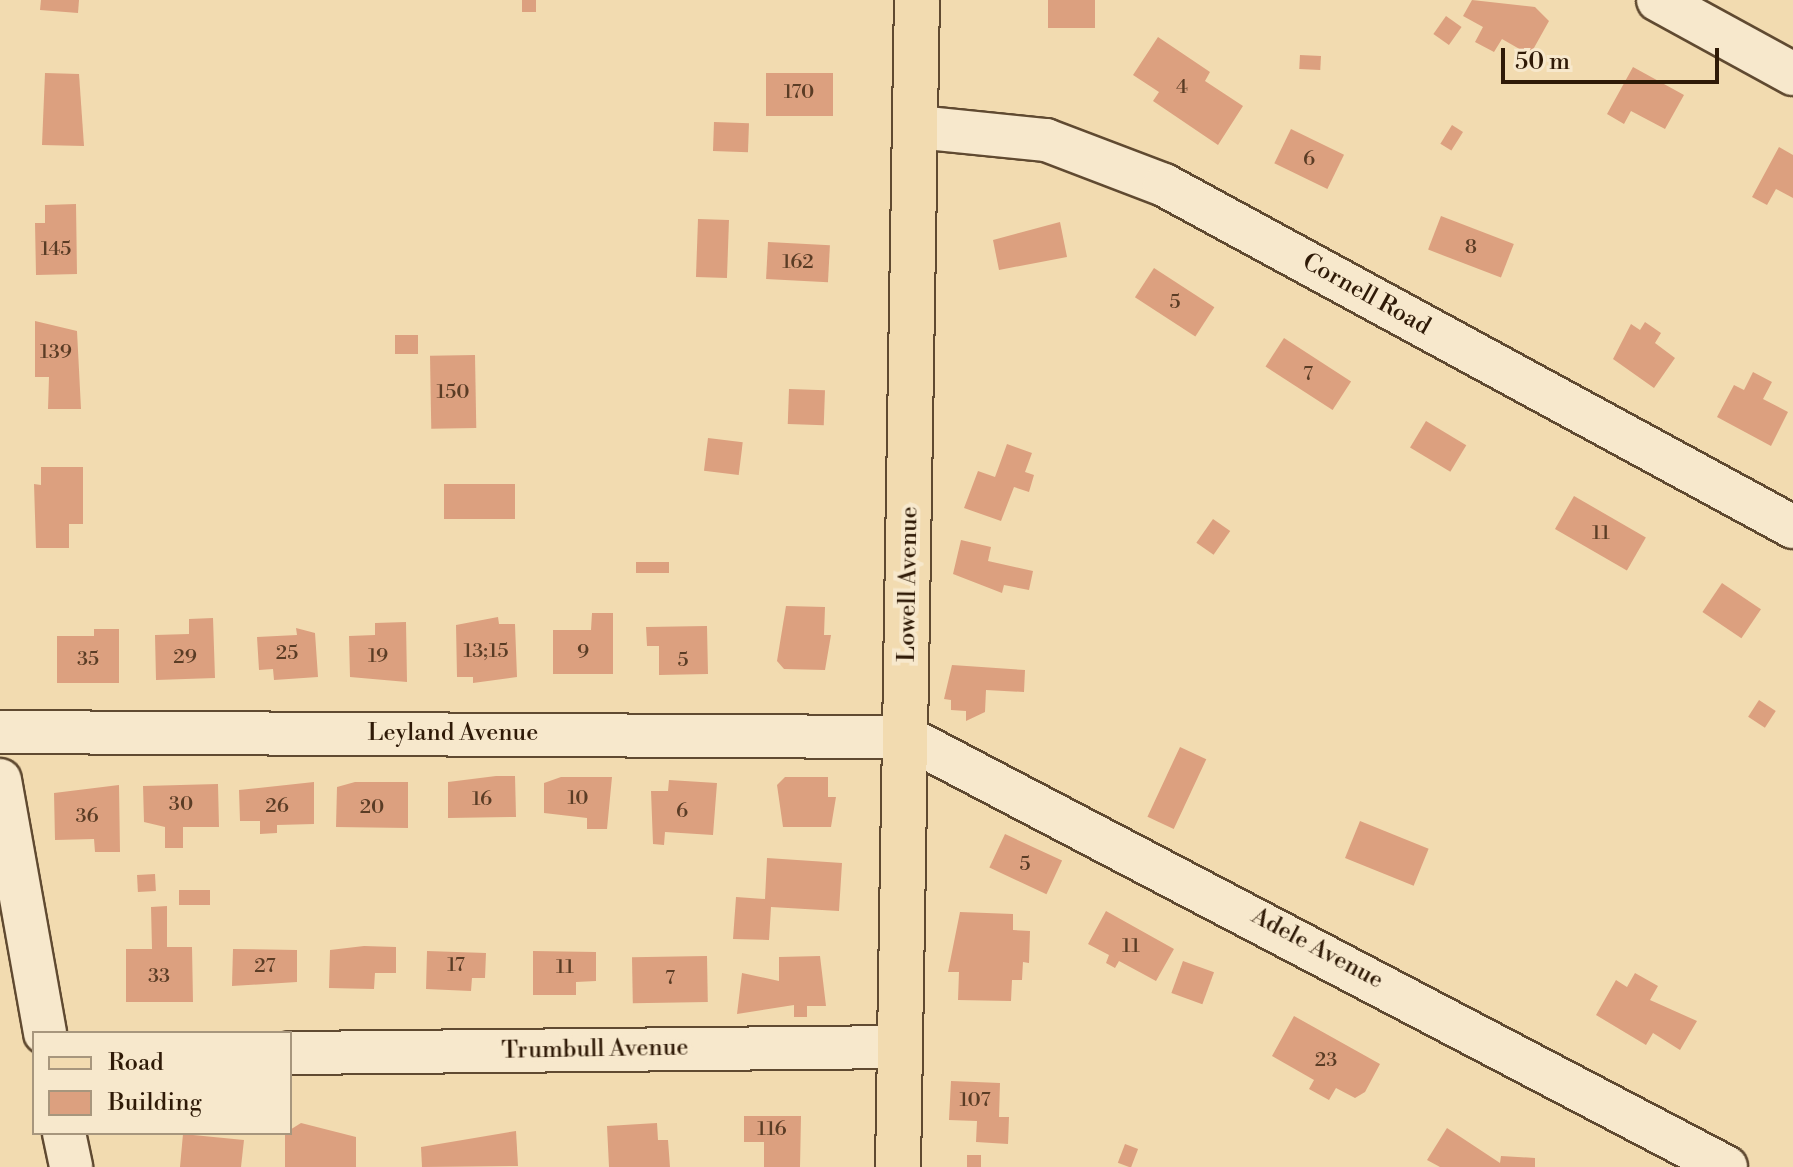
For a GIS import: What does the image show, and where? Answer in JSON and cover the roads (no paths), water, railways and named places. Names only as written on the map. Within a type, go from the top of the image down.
[{"type":"main road","name":"Lowell Avenue","points":[[898,1167],[917,0]]},
{"type":"street","points":[[1658,0],[1793,74]]},
{"type":"street","name":"Cornell Road","points":[[917,127],[1018,134],[1150,179],[1793,527]]},
{"type":"street","name":"Leyland Avenue","points":[[0,732],[906,737]]},
{"type":"street","name":"Adele Avenue","points":[[906,737],[1726,1167]]},
{"type":"street","points":[[0,780],[9,886],[45,1031]]},
{"type":"street","name":"Trumbull Avenue","points":[[292,1053],[900,1047]]},
{"type":"street","points":[[64,1135],[71,1167]]}]
